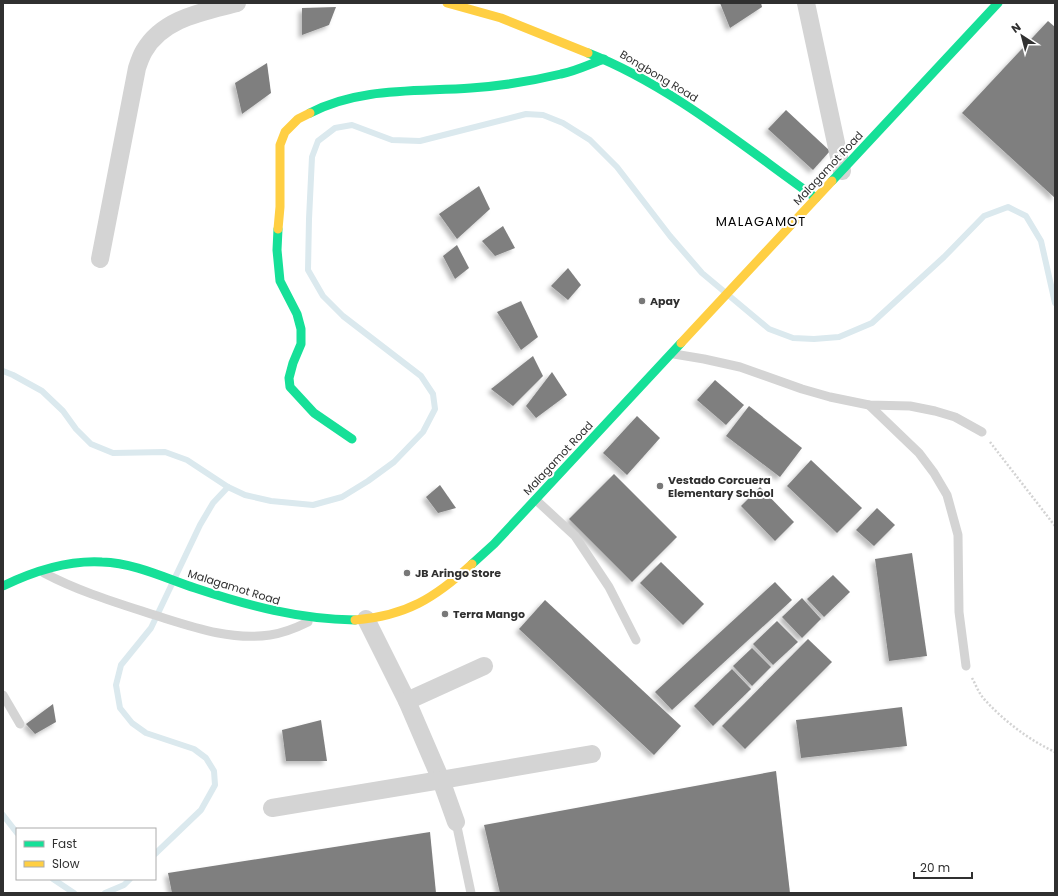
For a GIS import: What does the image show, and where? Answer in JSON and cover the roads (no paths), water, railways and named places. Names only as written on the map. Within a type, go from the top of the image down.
[{"type":"street","points":[[100,259],[137,68],[143,51],[157,33],[184,17],[237,3]]},
{"type":"street","name":"Bongbong Road","points":[[447,3],[501,18],[604,58],[627,70],[656,86],[696,112],[816,198]]},
{"type":"street","points":[[806,3],[842,171]]},
{"type":"street","name":"Malagamot Road","points":[[3,586],[22,576],[39,570],[68,564],[92,562],[117,563],[138,568],[249,606],[285,614],[316,618],[366,619],[390,615],[411,608],[431,596],[462,573],[494,544],[998,3]]},
{"type":"street","points":[[352,438],[314,413],[290,387],[289,378],[293,363],[301,344],[302,329],[297,314],[280,281],[277,250],[280,208],[280,145],[285,132],[298,119],[323,106],[352,97],[472,88],[526,81],[562,74],[604,58]]},
{"type":"street","points":[[366,619],[407,701],[442,780],[456,822]]},
{"type":"street","points":[[407,701],[484,666]]},
{"type":"street","points":[[272,808],[592,754]]},
{"type":"lane","points":[[672,354],[723,362],[802,389],[869,405],[910,406],[935,411],[955,418],[982,432]]},
{"type":"lane","points":[[869,405],[919,453],[934,473],[947,495],[958,535],[959,612],[966,666]]},
{"type":"lane","points":[[536,500],[575,536],[609,587],[636,640]]},
{"type":"lane","points":[[39,570],[80,590],[131,608],[199,629],[221,634],[245,636],[271,635],[294,628],[316,618]]},
{"type":"lane","points":[[3,695],[20,724]]},
{"type":"lane","points":[[456,822],[471,893]]},
{"type":"waterway","points":[[3,371],[42,391],[63,411],[76,429],[91,444],[113,453],[165,452],[187,460],[228,487],[245,495],[271,501],[313,505],[342,497],[368,481],[394,462],[423,432],[435,409],[433,394],[421,376],[343,316],[323,296],[308,270],[312,157],[318,141],[335,128],[352,125],[392,140],[420,141],[526,114],[543,115],[563,123],[590,140],[617,167],[670,236],[702,273],[769,329],[793,338],[814,339],[839,337],[872,323],[944,257],[984,216],[1008,207],[1026,216],[1041,241],[1055,303]]},
{"type":"waterway","points":[[156,853],[201,810],[215,785],[214,771],[206,758],[194,749],[146,733],[132,723],[120,708],[116,685],[121,665],[151,628],[200,525],[213,503],[228,487]]},
{"type":"waterway","points":[[3,815],[16,832]]},
{"type":"waterway","points":[[54,880],[74,893]]},
{"type":"waterway","points":[[105,893],[124,885],[129,880]]},
{"type":"place","name":"Apay","points":[[642,301]]},
{"type":"place","name":"Vestado Corcuera Elementary School","points":[[660,486]]},
{"type":"place","name":"JB Aringo Store","points":[[407,573]]},
{"type":"place","name":"Terra Mango","points":[[445,614]]},
{"type":"district","name":"MALAGAMOT","points":[[761,221]]}]
